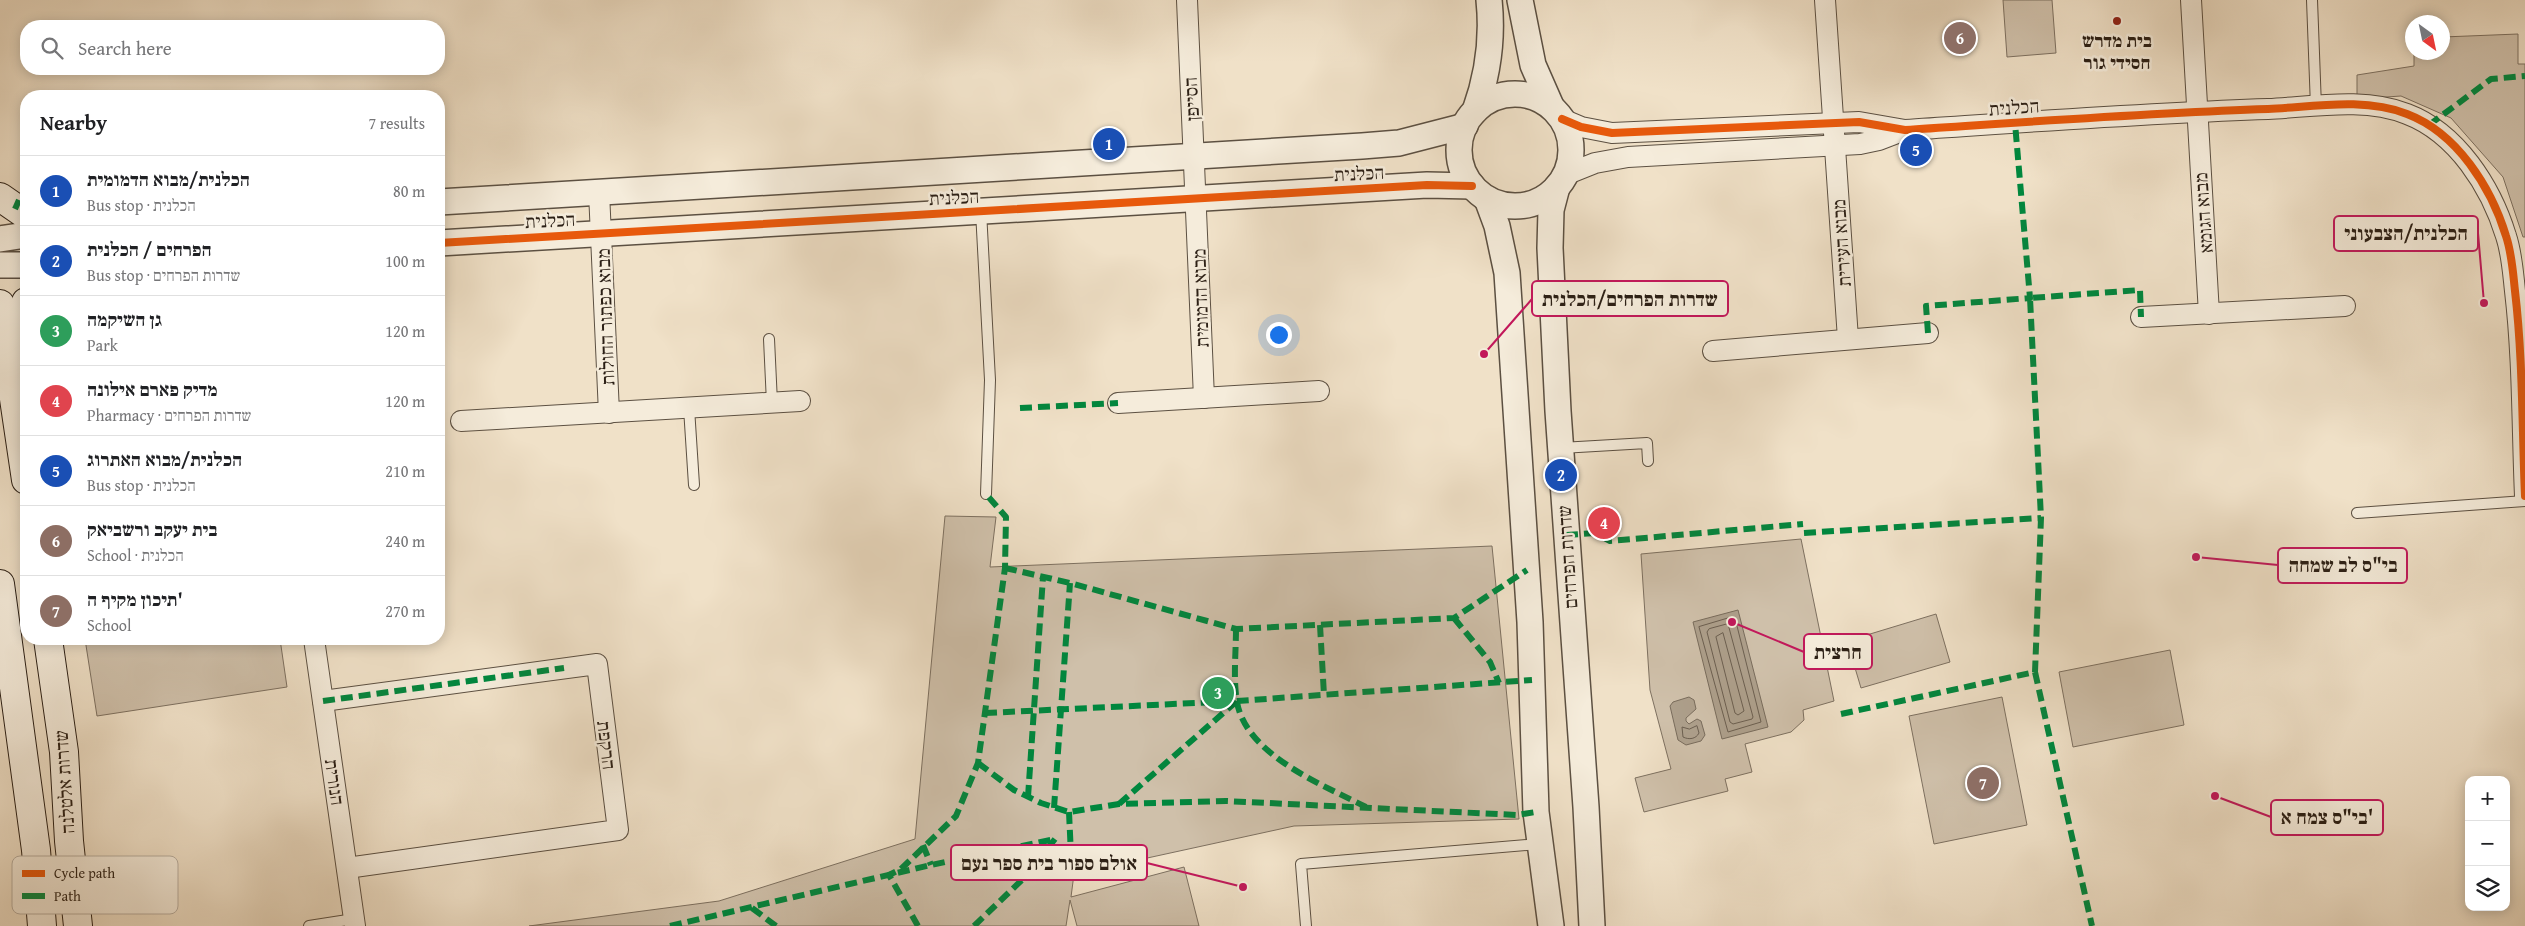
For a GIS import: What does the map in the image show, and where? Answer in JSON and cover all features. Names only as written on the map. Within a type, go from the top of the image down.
[{"type":"main road","points":[[0,197],[20,211]]},
{"type":"main road","points":[[0,304],[20,436]]},
{"type":"main road","points":[[13,385],[20,321]]},
{"type":"main road","name":"שדרות אלטלנה","points":[[0,584],[36,856]]},
{"type":"main road","name":"שדרות אלטלנה","points":[[49,645],[64,752],[71,856]]},
{"type":"street","name":"הסייפן","points":[[1187,0],[1196,199]]},
{"type":"street","points":[[1489,0],[1491,24],[1484,87],[1460,141],[1460,157],[1464,172],[1480,192],[1497,226],[1507,273],[1530,622],[1536,812],[1550,926]]},
{"type":"street","points":[[1480,192],[1501,204],[1516,206],[1531,203],[1545,197],[1561,181],[1570,161],[1571,146],[1569,132],[1557,113],[1533,65],[1520,0]]},
{"type":"street","name":"מבוא העירית","points":[[1825,0],[1848,339]]},
{"type":"street","name":"מבוא הגומא","points":[[2190,0],[2209,314]]},
{"type":"street","points":[[1470,118],[1488,101],[1504,95],[1521,94],[1537,98],[1557,113]]},
{"type":"street","name":"הכלנית","points":[[1557,113],[1581,128],[1612,133],[1866,123],[1905,130],[2197,112],[2352,105],[2386,107],[2407,114],[2429,125],[2458,150],[2488,191],[2504,230],[2522,321],[2525,496]]},
{"type":"street","name":"הכלנית","points":[[445,202],[1194,158],[1399,142],[1470,118]]},
{"type":"street","name":"הכלנית","points":[[1561,181],[1595,163],[1628,157],[1834,146],[1879,140],[1905,130]]},
{"type":"street","name":"שדרות הפרחים","points":[[1561,181],[1551,210],[1550,248],[1560,448],[1586,807],[1592,926]]},
{"type":"street","name":"הכלנית","points":[[445,243],[1427,185],[1480,192]]},
{"type":"street","name":"מבוא כפתור החולות","points":[[599,192],[609,412]]},
{"type":"street","name":"מבוא הדמומית","points":[[1196,199],[1204,398]]},
{"type":"street","points":[[0,239],[20,236]]},
{"type":"street","points":[[0,265],[20,265]]},
{"type":"street","points":[[2141,317],[2344,306]]},
{"type":"street","points":[[1713,351],[1928,333]]},
{"type":"street","points":[[1118,403],[1319,390]]},
{"type":"street","name":"מבוא כפתור החולות","points":[[461,421],[800,401]]},
{"type":"street","name":"הנורית","points":[[315,645],[355,923]]},
{"type":"street","name":"הרקפת","points":[[323,701],[597,664],[618,830],[347,868]]},
{"type":"lane","points":[[2312,0],[2316,107]]},
{"type":"lane","points":[[981,211],[990,380],[986,494]]},
{"type":"lane","points":[[768,339],[772,403]]},
{"type":"lane","points":[[690,408],[694,485]]},
{"type":"lane","points":[[1560,448],[1647,443],[1648,461]]},
{"type":"lane","points":[[2357,513],[2525,500]]},
{"type":"lane","points":[[1306,926],[1301,864],[1540,844]]},
{"type":"lane","points":[[309,926],[355,923]]},
{"type":"shaded area","points":[[2003,0],[2052,0],[2056,53],[2007,57]]},
{"type":"shaded area","points":[[2518,34],[2518,64],[2525,64],[2525,237],[2523,237],[2503,177],[2451,118],[2401,96],[2357,99],[2357,75],[2414,66],[2414,60],[2450,60],[2450,37]]},
{"type":"shaded area","points":[[945,516],[996,517],[990,567],[1492,546],[1519,819],[1294,826],[1074,874],[1071,897],[1184,867],[1199,926],[1077,926],[1070,900],[1066,926],[529,926],[719,901],[915,839]]},
{"type":"shaded area","points":[[1801,539],[1834,701],[1803,710],[1804,720],[1791,732],[1745,744],[1752,772],[1725,779],[1728,791],[1644,812],[1635,778],[1671,769],[1650,690],[1641,554]]},
{"type":"shaded area","points":[[1936,614],[1950,662],[1861,688],[1847,641]]},
{"type":"shaded area","points":[[86,645],[281,645],[287,687],[97,716]]},
{"type":"shaded area","points":[[2170,650],[2184,725],[2073,747],[2059,672]]},
{"type":"shaded area","points":[[2002,697],[2027,825],[1934,844],[1909,716]]},
{"type":"water","points":[[1738,610],[1768,727],[1722,739],[1693,622]]},
{"type":"water","points":[[1689,697],[1694,700],[1696,709],[1686,718],[1686,721],[1689,724],[1697,719],[1701,721],[1705,735],[1701,741],[1686,745],[1678,740],[1670,706],[1673,702]]},
{"type":"marked path","points":[[2429,125],[2491,79],[2525,76]]},
{"type":"marked path","points":[[1928,333],[1926,306],[2030,298],[2015,123]]},
{"type":"marked path","points":[[15,209],[19,200]]},
{"type":"marked path","points":[[1841,714],[2035,672],[2041,518],[2030,298],[2140,290],[2141,317]]},
{"type":"marked path","points":[[1020,408],[1118,403]]},
{"type":"marked path","points":[[918,926],[889,875],[901,869],[956,816],[978,763],[1005,568],[1006,517],[986,494]]},
{"type":"marked path","points":[[1804,533],[2041,518]]},
{"type":"marked path","points":[[1566,535],[1595,533],[1610,541],[1803,524]]},
{"type":"marked path","points":[[1005,568],[1070,583],[1236,629],[1454,618],[1527,570]]},
{"type":"marked path","points":[[1028,797],[1043,577]]},
{"type":"marked path","points":[[1054,808],[1070,583]]},
{"type":"marked path","points":[[1454,618],[1490,662],[1499,683]]},
{"type":"marked path","points":[[1320,625],[1324,695]]},
{"type":"marked path","points":[[1236,629],[1235,675],[1237,702],[1243,721],[1255,738],[1270,753],[1289,766],[1329,789],[1366,807]]},
{"type":"marked path","points":[[323,701],[564,668]]},
{"type":"marked path","points":[[2035,672],[2092,926]]},
{"type":"marked path","points":[[985,713],[1237,701],[1532,680]]},
{"type":"marked path","points":[[1119,804],[1237,701]]},
{"type":"marked path","points":[[978,763],[1014,790],[1041,803],[1069,812],[1119,804],[1226,801],[1517,815],[1536,812]]},
{"type":"marked path","points":[[1069,812],[1071,855],[1077,878]]},
{"type":"marked path","points":[[670,926],[931,865],[1055,839]]},
{"type":"marked path","points":[[974,926],[1025,877],[1055,839]]},
{"type":"marked path","points":[[923,845],[931,865]]},
{"type":"marked path","points":[[1044,855],[1071,855]]},
{"type":"marked path","points":[[752,908],[776,926]]},
{"type":"cycle path","points":[[1562,119],[1581,127],[1612,133],[1859,122],[1905,130],[2338,104],[2373,106],[2407,114],[2441,134],[2470,164],[2491,199],[2506,236],[2512,264],[2520,342],[2525,496]]},
{"type":"cycle path","points":[[445,243],[1427,185],[1472,186]]},
{"type":"place","name":"בית מדרש חסידי גור","points":[[2117,21]]},
{"type":"place","name":"בית יעקב ורשביאק","points":[[1960,38]]},
{"type":"place","name":"הכלנית/מבוא הדמומית","points":[[1109,144]]},
{"type":"place","name":"הכלנית/מבוא האתרוג","points":[[1916,150]]},
{"type":"place","name":"הכלנית/הצבעוני","points":[[2484,303]]},
{"type":"place","name":"שדרות הפרחים/הכלנית","points":[[1484,354]]},
{"type":"place","name":"הפרחים / הכלנית","points":[[1561,475]]},
{"type":"place","name":"מדיק פארם אילונה","points":[[1604,523]]},
{"type":"place","name":"בי\"ס לב שמחה","points":[[2196,557]]},
{"type":"place","name":"חרצית","points":[[1732,622]]},
{"type":"place","name":"גן השיקמה","points":[[1218,693]]},
{"type":"place","name":"תיכון מקיף ה'","points":[[1983,783]]},
{"type":"place","name":"בי\"ס צמח א'","points":[[2215,796]]},
{"type":"place","name":"אולם ספור בית ספר נעם","points":[[1243,887]]}]
